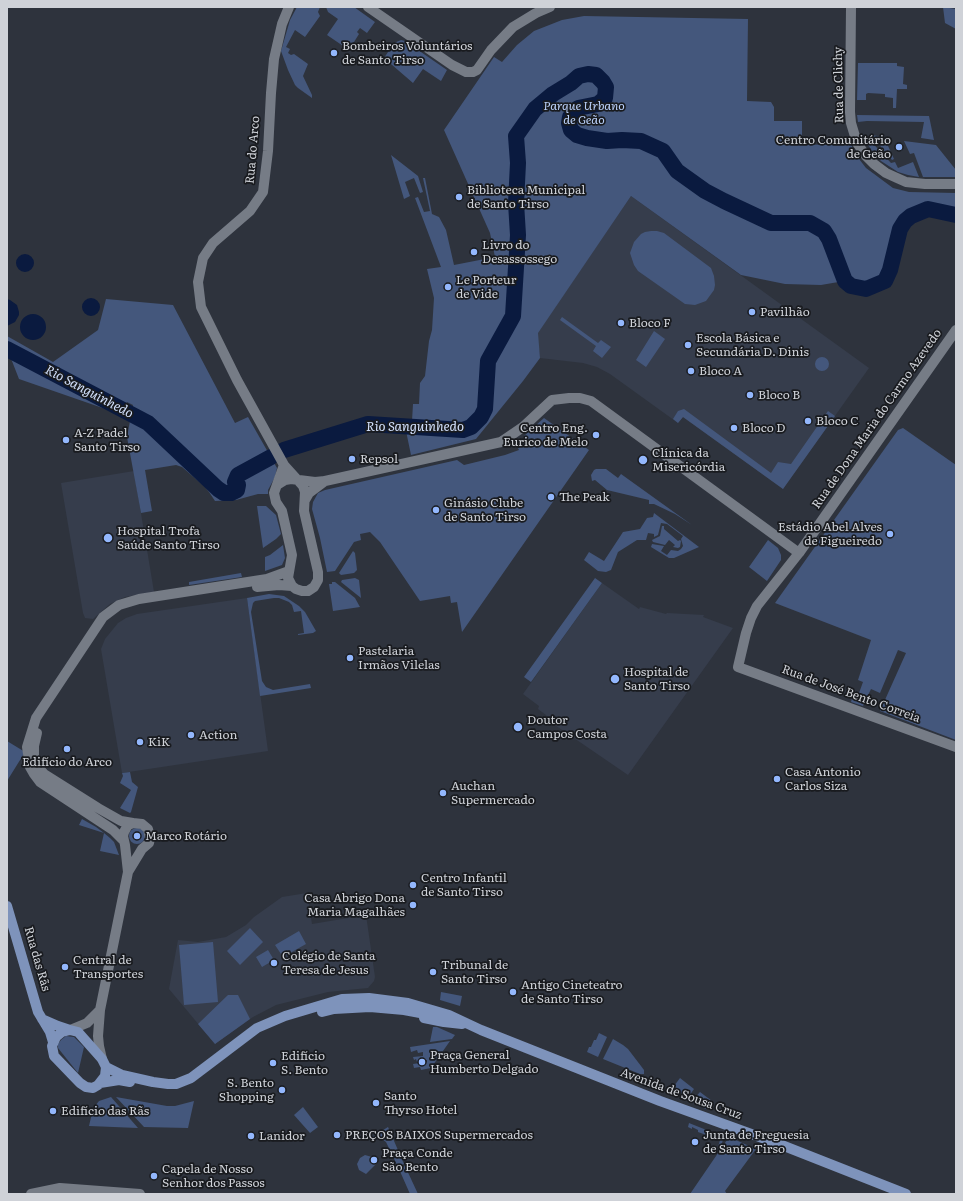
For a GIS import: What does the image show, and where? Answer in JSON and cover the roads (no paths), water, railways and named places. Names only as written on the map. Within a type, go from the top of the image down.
[{"type":"main road","name":"Rua das Rãs","points":[[7,906],[38,1012],[50,1032],[53,1042],[54,1056],[80,1083],[86,1087],[93,1088],[100,1083]]},
{"type":"main road","points":[[42,1019],[78,1032],[104,1063],[122,1075],[168,1084],[176,1084],[191,1078],[257,1028],[285,1016],[342,999],[369,998],[397,1014],[466,1024]]},
{"type":"main road","points":[[100,1083],[119,1080],[154,1088],[178,1089],[194,1083],[256,1035],[299,1017],[334,1009],[370,1007],[389,1009],[408,1003],[449,1015],[466,1024]]},
{"type":"main road","name":"Avenida de Sousa Cruz","points":[[466,1024],[660,1101],[779,1144],[906,1194]]},
{"type":"main road","points":[[53,1042],[56,1036],[62,1032],[70,1030]]},
{"type":"main road","points":[[100,1083],[105,1076],[104,1063]]},
{"type":"street","name":"Rua do Arco","points":[[284,465],[237,380],[202,310],[198,282],[203,258],[213,243],[250,211],[263,192],[268,151],[274,59],[282,24],[289,7]]},
{"type":"street","points":[[368,7],[452,65],[466,72],[473,72],[477,70],[492,50],[513,27],[536,13],[550,7]]},
{"type":"street","name":"Rua de Clichy","points":[[851,7],[850,112],[851,123],[857,142],[866,156],[874,164],[886,173],[906,182],[924,184],[956,184]]},
{"type":"street","name":"Rua de Dona Maria do Carmo Azevedo","points":[[738,667],[751,618],[760,603],[799,553],[956,330]]},
{"type":"street","points":[[278,485],[285,480],[291,479],[315,482],[325,481],[501,442],[523,427],[552,400],[580,398],[591,401],[799,553]]},
{"type":"street","points":[[284,465],[303,486],[305,492],[304,511],[318,572],[318,580],[314,587],[308,591],[296,590],[288,578],[292,555],[282,511],[276,502],[274,493],[284,465]]},
{"type":"street","points":[[305,500],[309,493],[325,481]]},
{"type":"street","points":[[128,872],[142,849],[149,843],[150,834],[146,826],[142,824],[120,821],[50,778],[39,768],[31,758],[27,747],[36,718],[102,617],[119,605],[139,599],[267,578],[289,571]]},
{"type":"street","points":[[142,849],[133,850],[124,843],[113,830],[40,782],[30,767],[36,736],[42,722],[105,623],[124,610],[140,605],[268,585],[292,586]]},
{"type":"street","name":"Rua de José Bento Correia","points":[[738,667],[956,747]]},
{"type":"street","points":[[104,1063],[98,1036],[100,1010],[128,872],[123,836],[126,828],[133,823]]},
{"type":"street","points":[[70,1030],[87,1023],[100,1010]]},
{"type":"street","points":[[31,1194],[60,1188],[140,1194]]},
{"type":"waterway","name":"Rio Sanguinhedo","points":[[284,450],[368,424],[463,430],[471,427],[481,417],[485,409],[488,361],[513,316],[518,235],[516,203],[518,163],[516,136],[535,109],[553,94],[571,83],[579,76],[588,74],[596,75],[606,87],[605,98],[598,104],[578,108],[570,117],[569,123],[571,130],[577,135],[607,141],[641,141],[663,151],[677,171],[705,191],[724,201],[771,223],[810,223],[824,231],[829,239],[845,281],[851,286],[866,289],[885,281],[890,270],[900,229],[905,221],[911,216],[928,209],[956,215]]},
{"type":"waterway","name":"Rio Sanguinhedo","points":[[7,349],[148,423],[224,493],[231,493],[237,490],[238,485],[235,482],[238,475],[271,457]]},
{"type":"place","name":"Bombeiros Voluntários de Santo Tirso","points":[[334,53]]},
{"type":"place","name":"Centro Comunitário de Geão","points":[[899,147]]},
{"type":"place","name":"Biblioteca Municipal de Santo Tirso","points":[[459,197]]},
{"type":"place","name":"Livro do Desassossego","points":[[474,252]]},
{"type":"place","name":"Le Porteur de Vide","points":[[448,287]]},
{"type":"place","name":"Pavilhão","points":[[752,312]]},
{"type":"place","name":"Bloco F","points":[[621,323]]},
{"type":"place","name":"Escola Básica e Secundária D. Dinis","points":[[688,345]]},
{"type":"place","name":"Bloco A","points":[[691,371]]},
{"type":"place","name":"Bloco B","points":[[750,395]]},
{"type":"place","name":"Bloco C","points":[[808,421]]},
{"type":"place","name":"Bloco D","points":[[734,428]]},
{"type":"place","name":"Centro Eng. Eurico de Melo","points":[[596,435]]},
{"type":"place","name":"A-Z Padel Santo Tirso","points":[[66,440]]},
{"type":"place","name":"Repsol","points":[[352,459]]},
{"type":"place","name":"Clínica da Misericórdia","points":[[643,460]]},
{"type":"place","name":"The Peak","points":[[551,497]]},
{"type":"place","name":"Ginásio Clube de Santo Tirso","points":[[436,510]]},
{"type":"place","name":"Estádio Abel Alves de Figueiredo","points":[[890,534]]},
{"type":"place","name":"Hospital Trofa Saúde Santo Tirso","points":[[108,538]]},
{"type":"place","name":"Pastelaria Irmãos Vilelas","points":[[350,658]]},
{"type":"place","name":"Hospital de Santo Tirso","points":[[615,679]]},
{"type":"place","name":"Doutor Campos Costa","points":[[518,727]]},
{"type":"place","name":"Action","points":[[191,735]]},
{"type":"place","name":"KiK","points":[[140,742]]},
{"type":"place","name":"Edifício do Arco","points":[[67,749]]},
{"type":"place","name":"Casa Antonio Carlos Siza","points":[[777,779]]},
{"type":"place","name":"Auchan Supermercado","points":[[443,793]]},
{"type":"place","name":"Marco Rotário","points":[[137,836]]},
{"type":"place","name":"Centro Infantil de Santo Tirso","points":[[413,885]]},
{"type":"place","name":"Casa Abrigo Dona Maria Magalhães","points":[[413,905]]},
{"type":"place","name":"Colégio de Santa Teresa de Jesus","points":[[274,963]]},
{"type":"place","name":"Central de Transportes","points":[[65,967]]},
{"type":"place","name":"Tribunal de Santo Tirso","points":[[433,972]]},
{"type":"place","name":"Antigo Cineteatro de Santo Tirso","points":[[513,992]]},
{"type":"place","name":"Praça General Humberto Delgado","points":[[422,1062]]},
{"type":"place","name":"Edifício S. Bento","points":[[273,1063]]},
{"type":"place","name":"S. Bento Shopping","points":[[282,1090]]},
{"type":"place","name":"Santo Thyrso Hotel","points":[[376,1103]]},
{"type":"place","name":"Edifício das Rãs","points":[[53,1111]]},
{"type":"place","name":"PREÇOS BAIXOS Supermercados","points":[[337,1135]]},
{"type":"place","name":"Lanidor","points":[[251,1136]]},
{"type":"place","name":"Junta de Freguesia de Santo Tirso","points":[[695,1142]]},
{"type":"place","name":"Praça Conde São Bento","points":[[374,1160]]},
{"type":"place","name":"Capela de Nosso Senhor dos Passos","points":[[154,1176]]},
{"type":"park label","name":"Parque Urbano de Geão","points":[[584,113]]}]
